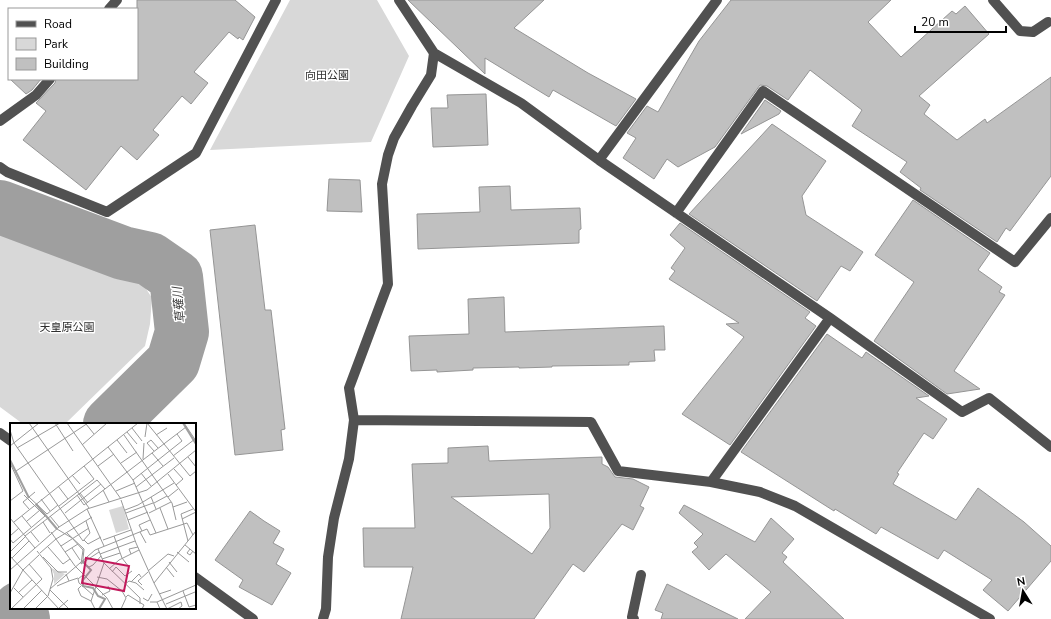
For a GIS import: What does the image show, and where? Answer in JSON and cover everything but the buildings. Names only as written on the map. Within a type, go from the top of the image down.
[{"type":"street","points":[[110,8],[117,0]]},
{"type":"street","points":[[0,167],[7,172],[107,212],[196,153],[276,0]]},
{"type":"street","points":[[399,0],[434,53],[521,103],[599,160],[830,318],[962,412],[989,398],[1051,447]]},
{"type":"street","points":[[599,160],[717,0]]},
{"type":"street","points":[[993,0],[1020,31],[1033,32],[1048,22]]},
{"type":"street","points":[[323,619],[326,609],[328,556],[334,518],[349,459],[354,420],[349,388],[388,284],[382,184],[388,155],[394,138],[431,76],[434,53]]},
{"type":"street","points":[[0,121],[36,95],[49,80]]},
{"type":"street","points":[[676,213],[763,91],[1015,262],[1051,218]]},
{"type":"street","points":[[711,482],[830,318]]},
{"type":"street","points":[[354,420],[591,422],[618,472],[711,482],[760,492],[795,506],[990,619]]},
{"type":"street","points":[[0,433],[10,440]]},
{"type":"street","points":[[632,618],[641,575]]},
{"type":"street","points":[[196,578],[253,619]]},
{"type":"green space","name":"向田公園","points":[[290,0],[377,0],[409,56],[371,142],[210,150]]},
{"type":"green space","name":"天皇原公園","points":[[0,230],[143,284],[152,298],[150,324],[145,346],[66,423],[22,423],[0,407]]},
{"type":"waterway","name":"草薙川","points":[[0,207],[123,253],[150,259],[176,277],[182,332],[173,362],[111,423]]},
{"type":"waterway","name":"草薙川","points":[[20,609],[23,619]]}]
